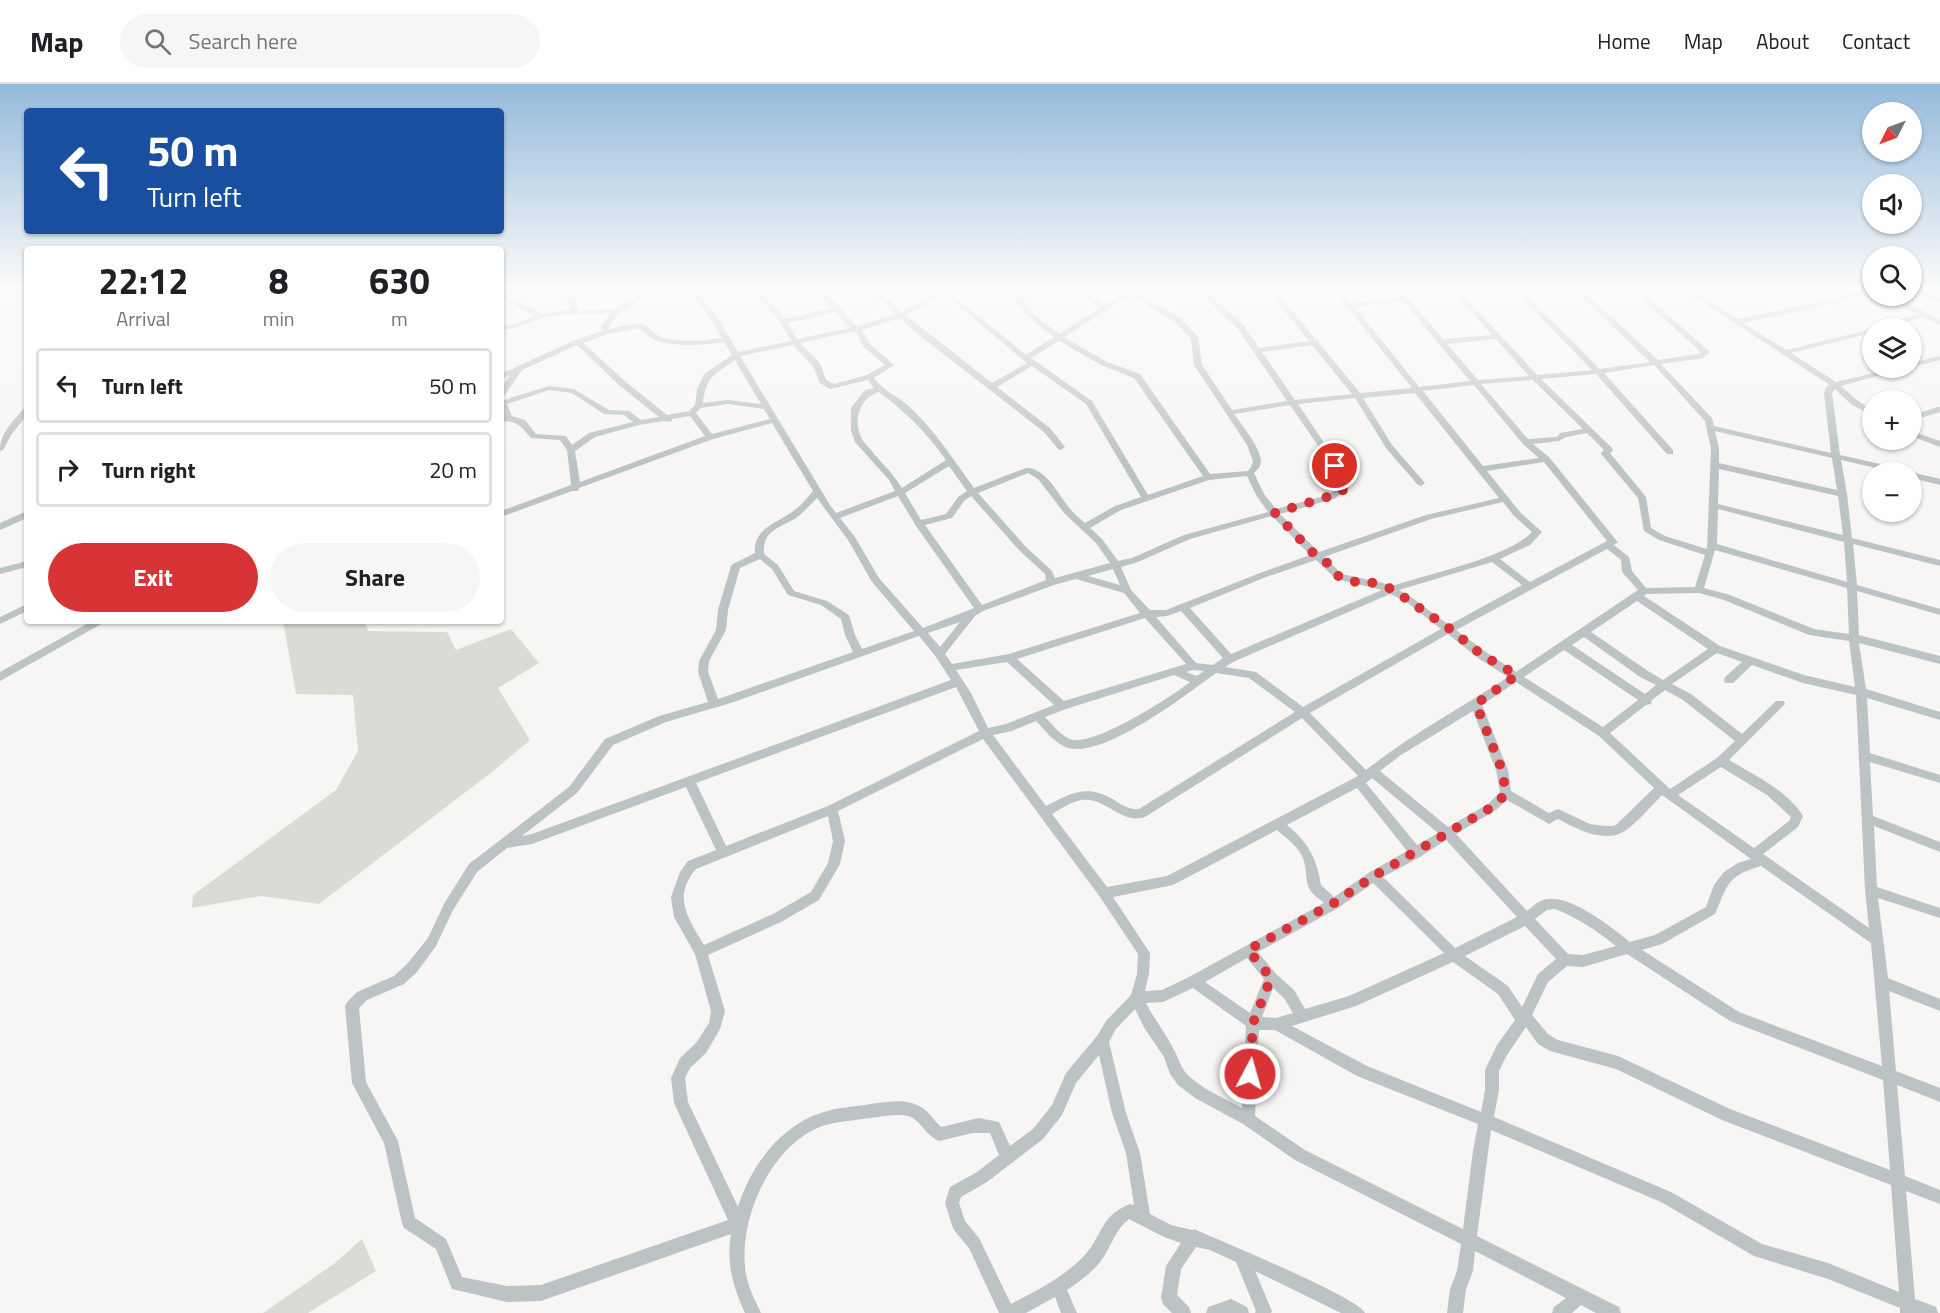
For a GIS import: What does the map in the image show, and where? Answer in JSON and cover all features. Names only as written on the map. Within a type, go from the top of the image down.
[{"type":"street","points":[[504,376],[566,347]]},
{"type":"street","points":[[584,347],[623,384],[668,420]]},
{"type":"street","points":[[730,347],[875,580],[940,654],[985,732],[1104,893],[1144,953],[1143,974],[1137,998],[1111,1025],[1102,1041],[1071,1078],[1057,1110],[1038,1134],[1007,1155],[982,1177],[956,1192],[952,1203],[959,1225],[974,1243],[1008,1313],[1059,1288],[1095,1256],[1113,1224],[1123,1213],[1130,1211],[1169,1232],[1194,1237],[1241,1257],[1357,1313]]},
{"type":"street","points":[[699,406],[701,388],[707,376],[736,355],[771,347]]},
{"type":"street","points":[[800,347],[817,365],[823,381],[831,387],[870,377],[890,365],[870,347]]},
{"type":"street","points":[[941,347],[1047,430],[1061,447]]},
{"type":"street","points":[[1014,347],[1080,394],[1095,409],[1146,499]]},
{"type":"street","points":[[993,386],[1045,347]]},
{"type":"street","points":[[1076,347],[1120,372],[1137,376],[1208,477]]},
{"type":"street","points":[[1085,527],[1118,508],[1208,477],[1250,473],[1256,468],[1257,461],[1232,412],[1198,365],[1196,347]]},
{"type":"street","points":[[738,1224],[541,1293],[507,1294],[457,1284],[441,1244],[409,1223],[391,1141],[359,1083],[351,1006],[362,996],[399,980],[412,968],[432,942],[448,908],[473,868],[573,790],[609,742],[663,719],[859,654],[1051,582],[1116,565],[1187,537],[1331,496],[1345,488],[1335,466],[1294,402],[1254,347]]},
{"type":"street","points":[[1257,351],[1281,347]]},
{"type":"street","points":[[1320,347],[1357,395],[1389,446],[1421,483]]},
{"type":"street","points":[[1038,717],[1065,742],[1078,746],[1113,733],[1177,699],[1212,669],[1229,658],[1392,589],[1493,558],[1527,543],[1537,532],[1506,500],[1384,347]]},
{"type":"street","points":[[1045,812],[1084,795],[1104,801],[1128,814],[1141,814],[1303,712],[1529,586],[1609,546],[1612,540],[1546,459],[1526,442],[1444,347]]},
{"type":"street","points":[[1506,347],[1609,450],[1605,453],[1642,496],[1647,529],[1662,538],[1940,612]]},
{"type":"street","points":[[1574,347],[1671,452]]},
{"type":"street","points":[[1639,347],[1706,415],[1711,428],[1715,448],[1715,506],[1711,550],[1699,590]]},
{"type":"street","points":[[1232,412],[1294,402],[1473,382],[1598,372],[1706,352],[1701,347]]},
{"type":"street","points":[[1775,347],[1835,385],[1862,407]]},
{"type":"street","points":[[1784,353],[1807,347]]},
{"type":"street","points":[[1922,362],[1940,358]]},
{"type":"street","points":[[504,390],[519,368]]},
{"type":"street","points":[[870,377],[879,389],[909,412],[934,438],[972,492],[1022,548],[1049,573],[1051,582]]},
{"type":"street","points":[[1863,378],[1835,385],[1829,389],[1828,393],[1843,494],[1856,638],[1855,668],[1861,692],[1871,890],[1882,982],[1896,1181],[1908,1309]]},
{"type":"street","points":[[504,403],[549,388],[577,392],[607,412],[626,413],[639,423]]},
{"type":"street","points":[[879,389],[863,396],[855,408],[855,431],[858,440],[892,479],[976,612]]},
{"type":"street","points":[[571,450],[591,435],[639,423],[668,420],[692,413],[699,406],[728,402],[766,407]]},
{"type":"street","points":[[1922,415],[1940,409]]},
{"type":"street","points":[[692,413],[710,437]]},
{"type":"street","points":[[0,448],[7,434],[24,414]]},
{"type":"street","points":[[504,419],[522,422],[534,436],[563,438],[571,450],[571,460],[577,472],[575,489]]},
{"type":"street","points":[[504,513],[575,489],[710,437],[774,420]]},
{"type":"street","points":[[1711,428],[1862,462]]},
{"type":"street","points":[[1526,442],[1559,439],[1563,435],[1589,430]]},
{"type":"street","points":[[1922,437],[1940,444]]},
{"type":"street","points":[[1483,469],[1546,459]]},
{"type":"street","points":[[836,516],[899,493],[949,462]]},
{"type":"street","points":[[1714,465],[1843,494]]},
{"type":"street","points":[[920,524],[949,516],[961,500],[972,492],[1029,470],[1041,477],[1068,512],[1085,527],[1116,565],[1127,591],[1193,666]]},
{"type":"street","points":[[1250,473],[1259,497],[1317,557],[1331,565],[1339,577],[1353,582],[1364,580],[1392,589],[1450,629],[1482,655],[1517,675],[1603,733],[1665,792],[1877,940]]},
{"type":"street","points":[[1922,478],[1940,482]]},
{"type":"street","points":[[760,555],[759,549],[763,534],[771,527],[793,516],[818,491]]},
{"type":"street","points":[[948,668],[1009,658],[1147,614],[1167,613],[1429,517],[1506,500]]},
{"type":"street","points":[[1715,506],[1940,563]]},
{"type":"street","points":[[0,527],[24,515]]},
{"type":"street","points":[[1609,546],[1626,559],[1627,572],[1640,594],[1716,649],[1803,679],[1861,692],[1940,716]]},
{"type":"street","points":[[760,555],[772,561],[779,569],[791,593],[824,603],[846,617],[850,635],[859,654]]},
{"type":"street","points":[[714,703],[704,672],[704,661],[721,630],[723,610],[736,566],[760,555]]},
{"type":"street","points":[[1493,558],[1529,586]]},
{"type":"street","points":[[0,571],[24,565]]},
{"type":"street","points":[[1076,575],[1127,591]]},
{"type":"street","points":[[1104,893],[1169,881],[1280,825],[1365,776],[1397,752],[1476,704],[1640,594],[1699,590],[1727,597],[1813,632],[1856,638],[1940,660]]},
{"type":"street","points":[[1183,608],[1229,658]]},
{"type":"street","points":[[0,621],[24,609]]},
{"type":"street","points":[[940,654],[976,612]]},
{"type":"street","points":[[0,677],[95,624]]},
{"type":"street","points":[[1583,631],[1711,714],[1742,740]]},
{"type":"street","points":[[1563,644],[1647,701]]},
{"type":"street","points":[[1603,733],[1647,701],[1675,674],[1716,649]]},
{"type":"street","points":[[1009,658],[1062,706]]},
{"type":"street","points":[[1729,680],[1751,660]]},
{"type":"street","points":[[738,1224],[681,1103],[678,1078],[685,1063],[701,1048],[715,1025],[718,1011],[701,952],[680,917],[677,897],[683,879],[692,865],[832,809],[985,732],[1008,728],[1062,706],[1193,666],[1252,675],[1303,712],[1365,776],[1416,853]]},
{"type":"street","points":[[1175,671],[1198,681]]},
{"type":"street","points":[[505,845],[532,839],[690,783],[957,682]]},
{"type":"street","points":[[1476,704],[1502,770],[1506,794]]},
{"type":"street","points":[[1506,794],[1549,819],[1558,814],[1591,829],[1613,831],[1620,828],[1665,792],[1721,761],[1780,704]]},
{"type":"street","points":[[1863,755],[1940,779]]},
{"type":"street","points":[[1455,1313],[1469,1241],[1480,1151],[1487,1122],[1492,1070],[1502,1050],[1523,1020],[1543,978],[1565,960],[1583,961],[1626,947],[1659,940],[1711,910],[1716,891],[1727,874],[1759,857],[1794,824],[1797,816],[1784,799],[1721,761]]},
{"type":"street","points":[[1365,776],[1448,834],[1565,960]]},
{"type":"street","points":[[690,783],[723,852]]},
{"type":"street","points":[[1137,998],[1163,996],[1194,981],[1334,903],[1374,876],[1492,807],[1506,794]]},
{"type":"street","points":[[701,952],[777,918],[815,896],[834,864],[839,841],[832,809]]},
{"type":"street","points":[[1868,819],[1940,847]]},
{"type":"street","points":[[1280,825],[1300,842],[1312,861],[1315,888],[1334,903]]},
{"type":"street","points":[[1374,876],[1454,955],[1503,990],[1523,1020]]},
{"type":"street","points":[[1871,890],[1940,913]]},
{"type":"street","points":[[1194,981],[1253,1023],[1276,1024],[1351,1002],[1528,918],[1544,905],[1555,904],[1575,911],[1599,926],[1626,947],[1735,1017],[1890,1078],[1940,1095]]},
{"type":"street","points":[[1248,950],[1271,978],[1288,994],[1302,1017]]},
{"type":"street","points":[[1248,1119],[1253,1023],[1271,978]]},
{"type":"street","points":[[1882,982],[1940,1005]]},
{"type":"street","points":[[1137,998],[1183,1080],[1200,1093],[1248,1119],[1300,1155],[1579,1298],[1613,1313]]},
{"type":"street","points":[[1523,1020],[1526,1017],[1543,1040],[1555,1046],[1618,1063],[1727,1115],[1940,1197]]},
{"type":"street","points":[[1276,1024],[1362,1071],[1666,1197],[1759,1251],[1828,1271],[1908,1309],[1930,1313]]},
{"type":"street","points":[[1102,1041],[1119,1113],[1133,1153],[1143,1217]]},
{"type":"street","points":[[753,1313],[743,1292],[737,1265],[738,1224],[750,1195],[773,1156],[798,1132],[819,1119],[905,1108],[914,1110],[939,1134],[963,1126],[994,1127],[1007,1155]]},
{"type":"street","points":[[1183,1313],[1169,1298],[1174,1266],[1194,1237]]},
{"type":"street","points":[[1241,1257],[1263,1313]]},
{"type":"street","points":[[1059,1288],[1069,1313]]},
{"type":"street","points":[[1560,1313],[1579,1298]]},
{"type":"street","points":[[1214,1313],[1231,1307],[1241,1313]]},
{"type":"shaded area","points":[[284,624],[366,624],[368,631],[447,632],[456,650],[511,629],[539,663],[498,688],[530,740],[492,772],[319,904],[261,896],[192,908],[193,895],[336,790],[358,751],[353,695],[296,694]]},
{"type":"shaded area","points":[[362,1239],[376,1271],[308,1313],[263,1313],[335,1263]]},
{"type":"route","points":[[1250,1074],[1253,1023],[1271,978],[1248,950],[1334,903],[1374,876],[1492,807],[1506,794],[1502,770],[1476,704],[1517,675],[1482,655],[1450,629],[1392,589],[1364,580],[1353,582],[1339,577],[1331,565],[1317,557],[1275,513],[1340,493],[1345,488],[1335,466]]}]
